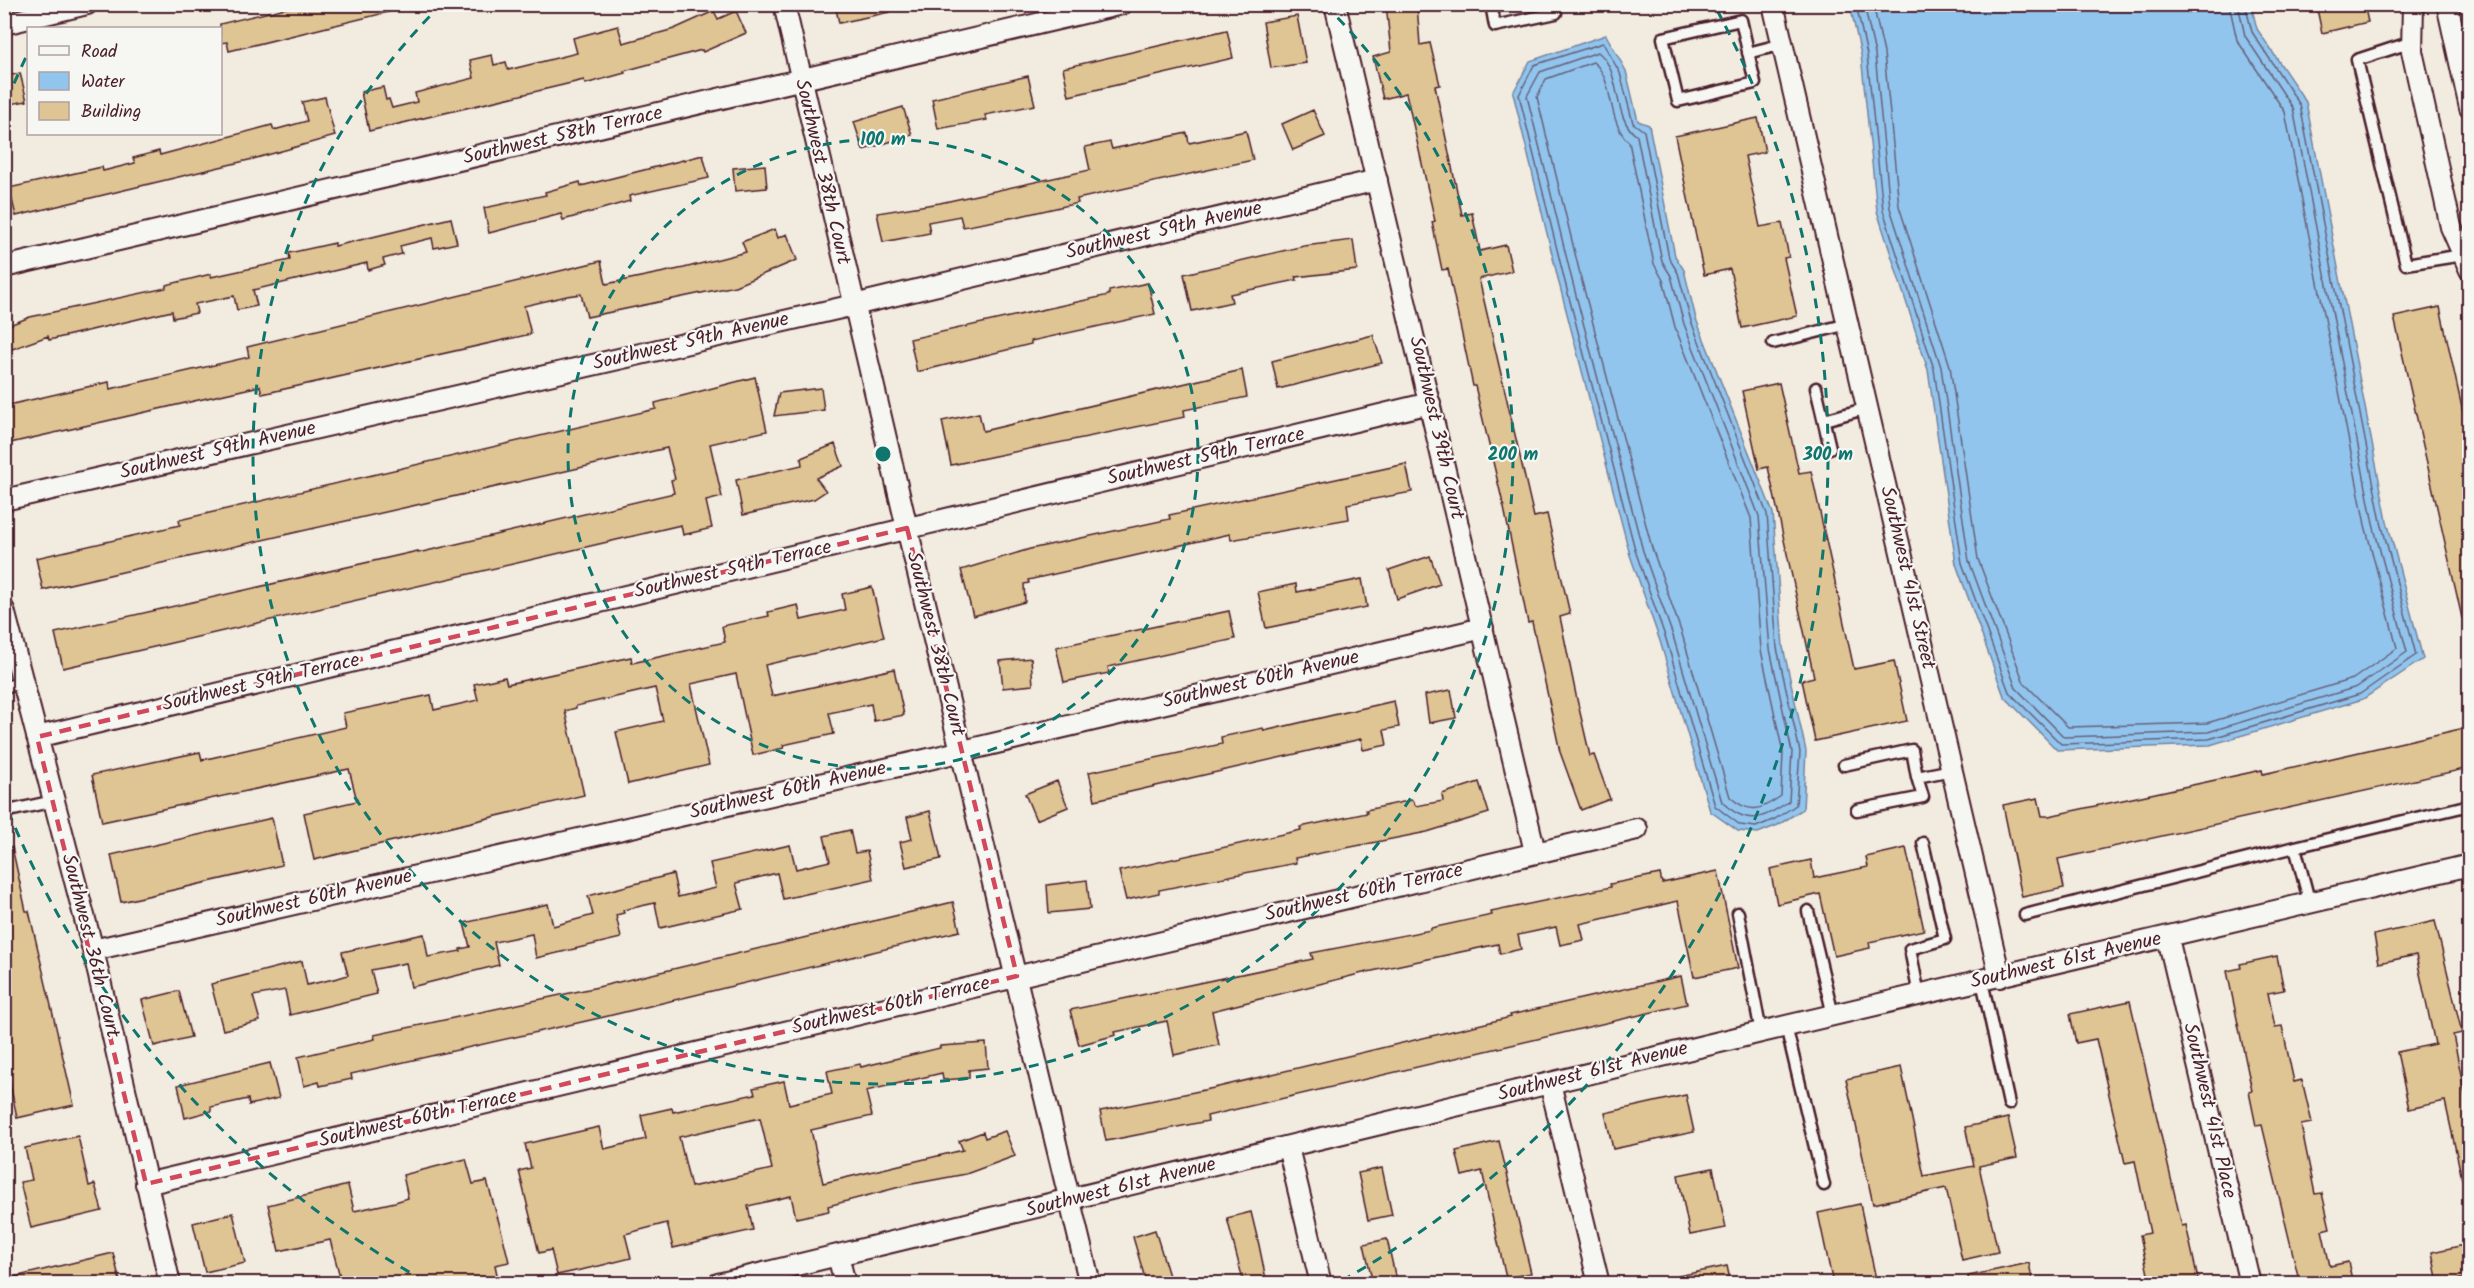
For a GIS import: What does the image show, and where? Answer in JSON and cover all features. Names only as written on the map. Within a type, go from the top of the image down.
[{"type":"street","name":"Southwest 38th Court","points":[[784,4],[907,528],[1090,1284]]},
{"type":"street","name":"Southwest 58th Terrace","points":[[4,267],[1122,4]]},
{"type":"street","name":"Southwest 39th Court","points":[[1335,4],[1535,852]]},
{"type":"street","name":"Southwest 41st Street","points":[[1773,4],[1952,770],[1991,979]]},
{"type":"street","points":[[2412,4],[2412,42],[2451,227],[2466,262]]},
{"type":"street","points":[[2447,4],[2469,108]]},
{"type":"street","points":[[4,24],[86,5]]},
{"type":"street","name":"Southwest 59th Avenue","points":[[4,500],[854,305],[1377,180]]},
{"type":"street","name":"Southwest 59th Terrace","points":[[37,737],[1430,403]]},
{"type":"street","name":"Southwest 36th Court","points":[[4,610],[14,685],[37,737],[93,950],[170,1284]]},
{"type":"street","name":"Southwest 60th Avenue","points":[[93,950],[962,751],[1483,628]]},
{"type":"street","name":"Southwest 60th Terrace","points":[[146,1184],[1636,829]]},
{"type":"street","name":"Southwest 61st Avenue","points":[[718,1284],[1786,1026],[2168,938],[2469,865]]},
{"type":"street","name":"Southwest 41st Place","points":[[2168,938],[2250,1284]]},
{"type":"street","points":[[1550,1083],[1599,1284]]},
{"type":"street","points":[[1288,1147],[1321,1284]]},
{"type":"street","points":[[838,1255],[845,1284]]},
{"type":"lane","points":[[1491,4],[1495,26],[1556,13],[1554,4]]},
{"type":"lane","points":[[1741,20],[1749,53],[1755,83],[1678,100],[1663,38],[1741,20]]},
{"type":"lane","points":[[2412,42],[2357,60],[2406,264],[2466,262]]},
{"type":"lane","points":[[1749,53],[1783,44]]},
{"type":"lane","points":[[1773,343],[1848,324]]},
{"type":"lane","points":[[1815,388],[1830,448]]},
{"type":"lane","points":[[1824,420],[1868,408]]},
{"type":"lane","points":[[1844,765],[1912,750],[1923,797],[1857,810]]},
{"type":"lane","points":[[1917,777],[1952,770]]},
{"type":"lane","points":[[4,812],[54,801]]},
{"type":"lane","points":[[2025,915],[2469,806]]},
{"type":"lane","points":[[1918,995],[1910,949],[1945,939],[1923,843]]},
{"type":"lane","points":[[2295,847],[2310,904]]},
{"type":"lane","points":[[1808,911],[1833,1015]]},
{"type":"lane","points":[[1738,913],[1761,1032]]},
{"type":"lane","points":[[1991,979],[2009,1104]]},
{"type":"lane","points":[[1786,1026],[1824,1185]]},
{"type":"highlighted area","points":[[907,528],[1017,976],[146,1184],[37,737]]},
{"type":"water","points":[[1850,5],[2251,5],[2257,29],[2306,102],[2387,521],[2423,659],[2363,699],[2210,745],[2057,750],[2004,696],[1956,564],[1928,370],[1877,211],[1861,55]]},
{"type":"water","points":[[1606,35],[1626,71],[1638,121],[1649,125],[1675,256],[1684,270],[1696,319],[1773,513],[1783,647],[1806,751],[1803,809],[1778,825],[1758,833],[1738,831],[1710,811],[1660,641],[1630,555],[1559,283],[1513,93],[1530,61]]},
{"type":"building","points":[[302,4],[397,4],[397,10],[229,51],[227,42],[222,43],[220,24]]},
{"type":"building","points":[[835,4],[889,4],[890,12],[839,23]]},
{"type":"building","points":[[1386,4],[1417,4],[1420,45],[1430,43],[1440,85],[1435,86],[1462,215],[1472,213],[1480,251],[1506,245],[1512,271],[1479,279],[1534,517],[1547,514],[1570,614],[1560,617],[1590,756],[1594,755],[1610,799],[1581,810],[1560,752],[1532,622],[1528,623],[1504,508],[1475,386],[1473,386],[1448,269],[1442,270],[1432,222],[1435,221],[1406,93],[1383,99],[1373,57],[1391,52]]},
{"type":"building","points":[[2316,4],[2364,4],[2368,22],[2322,33]]},
{"type":"building","points":[[714,11],[718,19],[736,11],[746,33],[703,52],[702,50],[624,71],[625,73],[585,84],[584,80],[369,131],[361,92],[383,87],[386,100],[389,99],[392,108],[417,102],[415,93],[474,78],[470,60],[492,55],[494,65],[506,62],[508,70],[577,53],[573,38],[618,26],[623,43],[674,29]]},
{"type":"building","points":[[1297,16],[1306,63],[1271,68],[1263,22]]},
{"type":"building","points":[[1227,30],[1233,58],[1069,96],[1063,68]]},
{"type":"building","points":[[20,73],[27,101],[4,105],[4,77]]},
{"type":"building","points":[[1028,76],[1035,105],[985,115],[987,120],[938,129],[932,99]]},
{"type":"building","points":[[325,97],[335,136],[253,159],[16,216],[9,188],[102,167],[103,171],[135,163],[133,158],[159,151],[160,155],[272,125],[274,130],[307,121],[302,102]]},
{"type":"building","points":[[903,107],[912,135],[863,150],[854,122]]},
{"type":"building","points":[[1313,110],[1325,136],[1293,150],[1282,124]]},
{"type":"building","points":[[1758,118],[1765,152],[1745,156],[1760,227],[1782,223],[1789,257],[1784,258],[1797,316],[1742,328],[1730,269],[1704,275],[1675,136]]},
{"type":"building","points":[[1246,131],[1253,160],[1077,199],[1078,203],[1016,217],[963,227],[960,216],[928,222],[930,233],[883,242],[877,213],[940,203],[1090,170],[1085,147],[1110,142],[1112,149],[1187,133],[1189,143]]},
{"type":"building","points":[[703,155],[709,178],[629,196],[630,201],[563,220],[561,214],[489,233],[484,208],[546,195],[545,192],[580,182],[581,186]]},
{"type":"building","points":[[765,165],[767,188],[735,191],[733,168]]},
{"type":"building","points":[[451,218],[457,243],[434,248],[432,238],[400,246],[402,254],[383,259],[385,265],[368,270],[367,263],[253,290],[257,306],[237,310],[234,296],[195,304],[197,313],[173,318],[172,311],[49,340],[48,336],[4,352],[4,327],[30,317],[166,288],[166,285],[211,274],[211,277],[290,260],[289,253],[335,243],[335,246]]},
{"type":"building","points":[[775,229],[778,238],[787,234],[797,260],[735,286],[587,317],[581,294],[567,296],[524,306],[531,334],[262,394],[260,386],[10,443],[4,406],[109,382],[110,389],[249,357],[247,347],[601,261],[606,284],[684,268],[746,252],[742,242]]},
{"type":"building","points":[[1353,240],[1357,270],[1296,277],[1297,280],[1230,294],[1232,302],[1192,311],[1184,274],[1304,246]]},
{"type":"building","points":[[1148,283],[1155,314],[1031,341],[1031,344],[917,372],[910,339],[1109,295],[1109,291]]},
{"type":"building","points":[[2440,307],[2469,440],[2469,617],[2462,618],[2394,317]]},
{"type":"building","points":[[1373,335],[1382,363],[1278,389],[1272,361]]},
{"type":"building","points":[[1242,370],[1247,397],[1184,410],[1185,417],[951,465],[942,421],[979,413],[983,431]]},
{"type":"building","points":[[755,377],[767,431],[710,444],[722,497],[706,501],[712,528],[683,535],[681,525],[63,668],[55,633],[418,551],[418,553],[674,493],[671,480],[675,479],[667,448],[43,590],[36,558],[180,525],[179,520],[656,409],[655,403]]},
{"type":"building","points":[[1779,383],[1799,473],[1811,471],[1854,669],[1894,661],[1907,721],[1815,741],[1802,680],[1814,677],[1768,467],[1759,469],[1742,391]]},
{"type":"building","points":[[821,388],[824,410],[774,416],[779,393]]},
{"type":"building","points":[[835,444],[843,466],[816,478],[826,491],[814,499],[743,515],[736,480],[802,465],[801,458]]},
{"type":"building","points":[[1406,464],[1412,492],[1347,504],[1349,519],[1231,540],[1230,534],[1028,580],[1029,583],[1024,584],[1025,602],[973,616],[961,570],[1030,549],[1170,519],[1169,515]]},
{"type":"building","points":[[1430,556],[1440,584],[1397,599],[1389,570]]},
{"type":"building","points":[[1362,579],[1367,607],[1266,628],[1258,592],[1296,584],[1297,592]]},
{"type":"building","points":[[872,587],[884,637],[765,665],[772,696],[894,669],[904,715],[874,721],[871,704],[829,713],[834,734],[783,745],[784,748],[753,755],[736,674],[691,684],[709,765],[628,784],[616,732],[663,721],[655,688],[576,706],[576,708],[565,711],[584,795],[314,860],[304,813],[357,801],[349,769],[102,822],[92,775],[200,752],[202,760],[346,727],[343,713],[431,695],[434,710],[478,700],[474,684],[505,677],[507,684],[631,657],[632,663],[725,642],[722,626],[769,616],[768,612],[798,605],[801,620],[845,610],[842,594]]},
{"type":"building","points":[[1229,611],[1235,639],[1108,667],[1109,673],[1064,682],[1056,647]]},
{"type":"building","points":[[1031,658],[1033,685],[1003,688],[1000,661]]},
{"type":"building","points":[[1451,690],[1456,718],[1429,723],[1425,695]]},
{"type":"building","points":[[1394,701],[1399,727],[1384,730],[1387,745],[1363,750],[1361,739],[1095,800],[1089,772],[1222,744],[1221,737],[1263,728],[1264,731]]},
{"type":"building","points":[[2469,727],[2469,768],[2058,859],[2064,888],[2022,897],[2003,805],[2038,798],[2042,816],[2049,816],[2262,770],[2263,774]]},
{"type":"building","points":[[1057,781],[1068,807],[1036,820],[1025,794]]},
{"type":"building","points":[[1479,782],[1489,813],[1427,832],[1295,858],[1296,863],[1159,890],[1159,893],[1126,900],[1119,871],[1301,830],[1300,827],[1367,813],[1366,810],[1412,800],[1416,806],[1443,801],[1442,794]]},
{"type":"building","points":[[930,811],[941,859],[906,867],[900,842],[912,839],[907,817]]},
{"type":"building","points":[[272,818],[282,865],[121,902],[111,855]]},
{"type":"building","points":[[850,830],[855,853],[867,851],[873,879],[783,899],[777,873],[736,883],[743,909],[660,928],[655,903],[623,910],[624,913],[616,915],[621,938],[536,958],[532,934],[494,942],[499,965],[411,987],[406,963],[371,970],[377,994],[290,1015],[285,990],[253,996],[260,1021],[223,1030],[211,984],[302,961],[307,985],[338,978],[348,975],[342,952],[424,934],[428,957],[461,951],[460,949],[470,947],[464,923],[548,904],[553,926],[593,915],[588,896],[673,874],[678,897],[716,888],[710,863],[790,845],[796,869],[830,861],[824,836]]},
{"type":"building","points":[[4,847],[12,847],[74,1105],[17,1118],[4,1053]]},
{"type":"building","points":[[1906,848],[1924,930],[1869,942],[1870,948],[1834,956],[1820,894],[1777,904],[1770,869],[1811,860],[1814,878],[1868,867],[1866,857]]},
{"type":"building","points":[[1718,871],[1738,968],[1694,977],[1678,901],[1580,924],[1584,940],[1560,945],[1556,927],[1518,935],[1521,949],[1500,954],[1498,944],[1363,973],[1212,1011],[1219,1045],[1174,1055],[1167,1021],[1115,1032],[1116,1035],[1079,1045],[1070,1010],[1313,959],[1311,953],[1431,930],[1431,928],[1492,915],[1491,912],[1611,887],[1610,884],[1660,874],[1662,883]]},
{"type":"building","points":[[1087,880],[1090,909],[1049,913],[1047,885]]},
{"type":"building","points":[[953,902],[960,931],[604,1017],[351,1074],[352,1079],[320,1086],[319,1082],[304,1086],[298,1057],[375,1039],[374,1035],[598,987]]},
{"type":"building","points":[[2435,921],[2462,1033],[2453,1035],[2469,1114],[2469,1179],[2462,1179],[2445,1101],[2409,1109],[2397,1052],[2435,1044],[2416,955],[2379,963],[2374,935]]},
{"type":"building","points":[[2277,956],[2284,990],[2268,993],[2275,1027],[2282,1026],[2294,1082],[2302,1080],[2312,1123],[2301,1125],[2315,1194],[2322,1193],[2330,1228],[2322,1230],[2330,1266],[2348,1262],[2353,1284],[2300,1284],[2262,1125],[2256,1126],[2249,1092],[2252,1091],[2227,971],[2241,968],[2240,964]]},
{"type":"building","points":[[1681,976],[1687,1004],[1207,1116],[1208,1121],[1106,1141],[1100,1111],[1214,1088],[1511,1017],[1510,1015]]},
{"type":"building","points":[[179,991],[191,1037],[154,1046],[142,1000]]},
{"type":"building","points":[[2130,1001],[2182,1226],[2186,1225],[2199,1284],[2150,1284],[2140,1235],[2150,1233],[2135,1161],[2125,1163],[2096,1039],[2076,1043],[2070,1014]]},
{"type":"building","points":[[986,1043],[988,1068],[969,1070],[969,1078],[943,1080],[942,1073],[866,1091],[872,1116],[811,1130],[823,1183],[963,1150],[959,1141],[983,1132],[985,1138],[1005,1131],[1015,1156],[966,1174],[907,1185],[828,1206],[829,1211],[796,1218],[791,1196],[748,1206],[753,1230],[673,1248],[667,1223],[625,1234],[631,1258],[557,1275],[551,1250],[539,1253],[519,1171],[531,1168],[525,1144],[599,1127],[604,1149],[646,1139],[641,1115],[672,1108],[673,1112],[755,1094],[753,1088],[784,1081],[789,1104],[832,1094],[827,1071],[860,1064],[861,1067],[940,1048],[940,1046]],"holes":[[[760,1118],[772,1169],[691,1187],[679,1137]]]},
{"type":"building","points":[[270,1063],[279,1098],[249,1105],[248,1099],[211,1107],[211,1111],[185,1118],[178,1085]]},
{"type":"building","points":[[1901,1067],[1924,1176],[1974,1166],[1965,1127],[2008,1118],[2017,1158],[1979,1166],[1998,1252],[1962,1260],[1946,1188],[1873,1204],[1846,1079]]},
{"type":"building","points":[[1686,1095],[1694,1132],[1613,1149],[1605,1113]]},
{"type":"building","points":[[78,1136],[89,1186],[95,1184],[102,1211],[31,1228],[20,1182],[32,1180],[25,1148]]},
{"type":"building","points":[[1499,1141],[1531,1273],[1506,1278],[1482,1171],[1462,1176],[1456,1151]]},
{"type":"building","points":[[466,1159],[473,1184],[487,1181],[502,1233],[509,1262],[495,1265],[499,1284],[427,1284],[426,1279],[406,1284],[342,1284],[330,1240],[279,1251],[268,1205],[348,1185],[354,1211],[395,1202],[408,1198],[403,1175]]},
{"type":"building","points":[[1382,1168],[1392,1215],[1368,1220],[1358,1173]]},
{"type":"building","points":[[1713,1168],[1726,1228],[1690,1235],[1678,1175]]},
{"type":"building","points":[[1860,1204],[1877,1284],[1833,1284],[1818,1213]]},
{"type":"building","points":[[1251,1212],[1267,1284],[1244,1284],[1227,1218]]},
{"type":"building","points":[[233,1213],[245,1263],[205,1272],[193,1223]]},
{"type":"building","points":[[1155,1230],[1169,1276],[1146,1282],[1133,1237]]},
{"type":"building","points":[[1387,1239],[1397,1284],[1373,1284],[1364,1244]]},
{"type":"building","points":[[2469,1244],[2469,1277],[2438,1284],[2432,1252]]},
{"type":"building","points":[[113,1253],[120,1281],[15,1284],[14,1277]]},
{"type":"building","points":[[2029,1263],[2033,1284],[1969,1284],[1968,1276]]},
{"type":"building","points":[[1727,1266],[1731,1284],[1679,1284],[1678,1276]]}]
